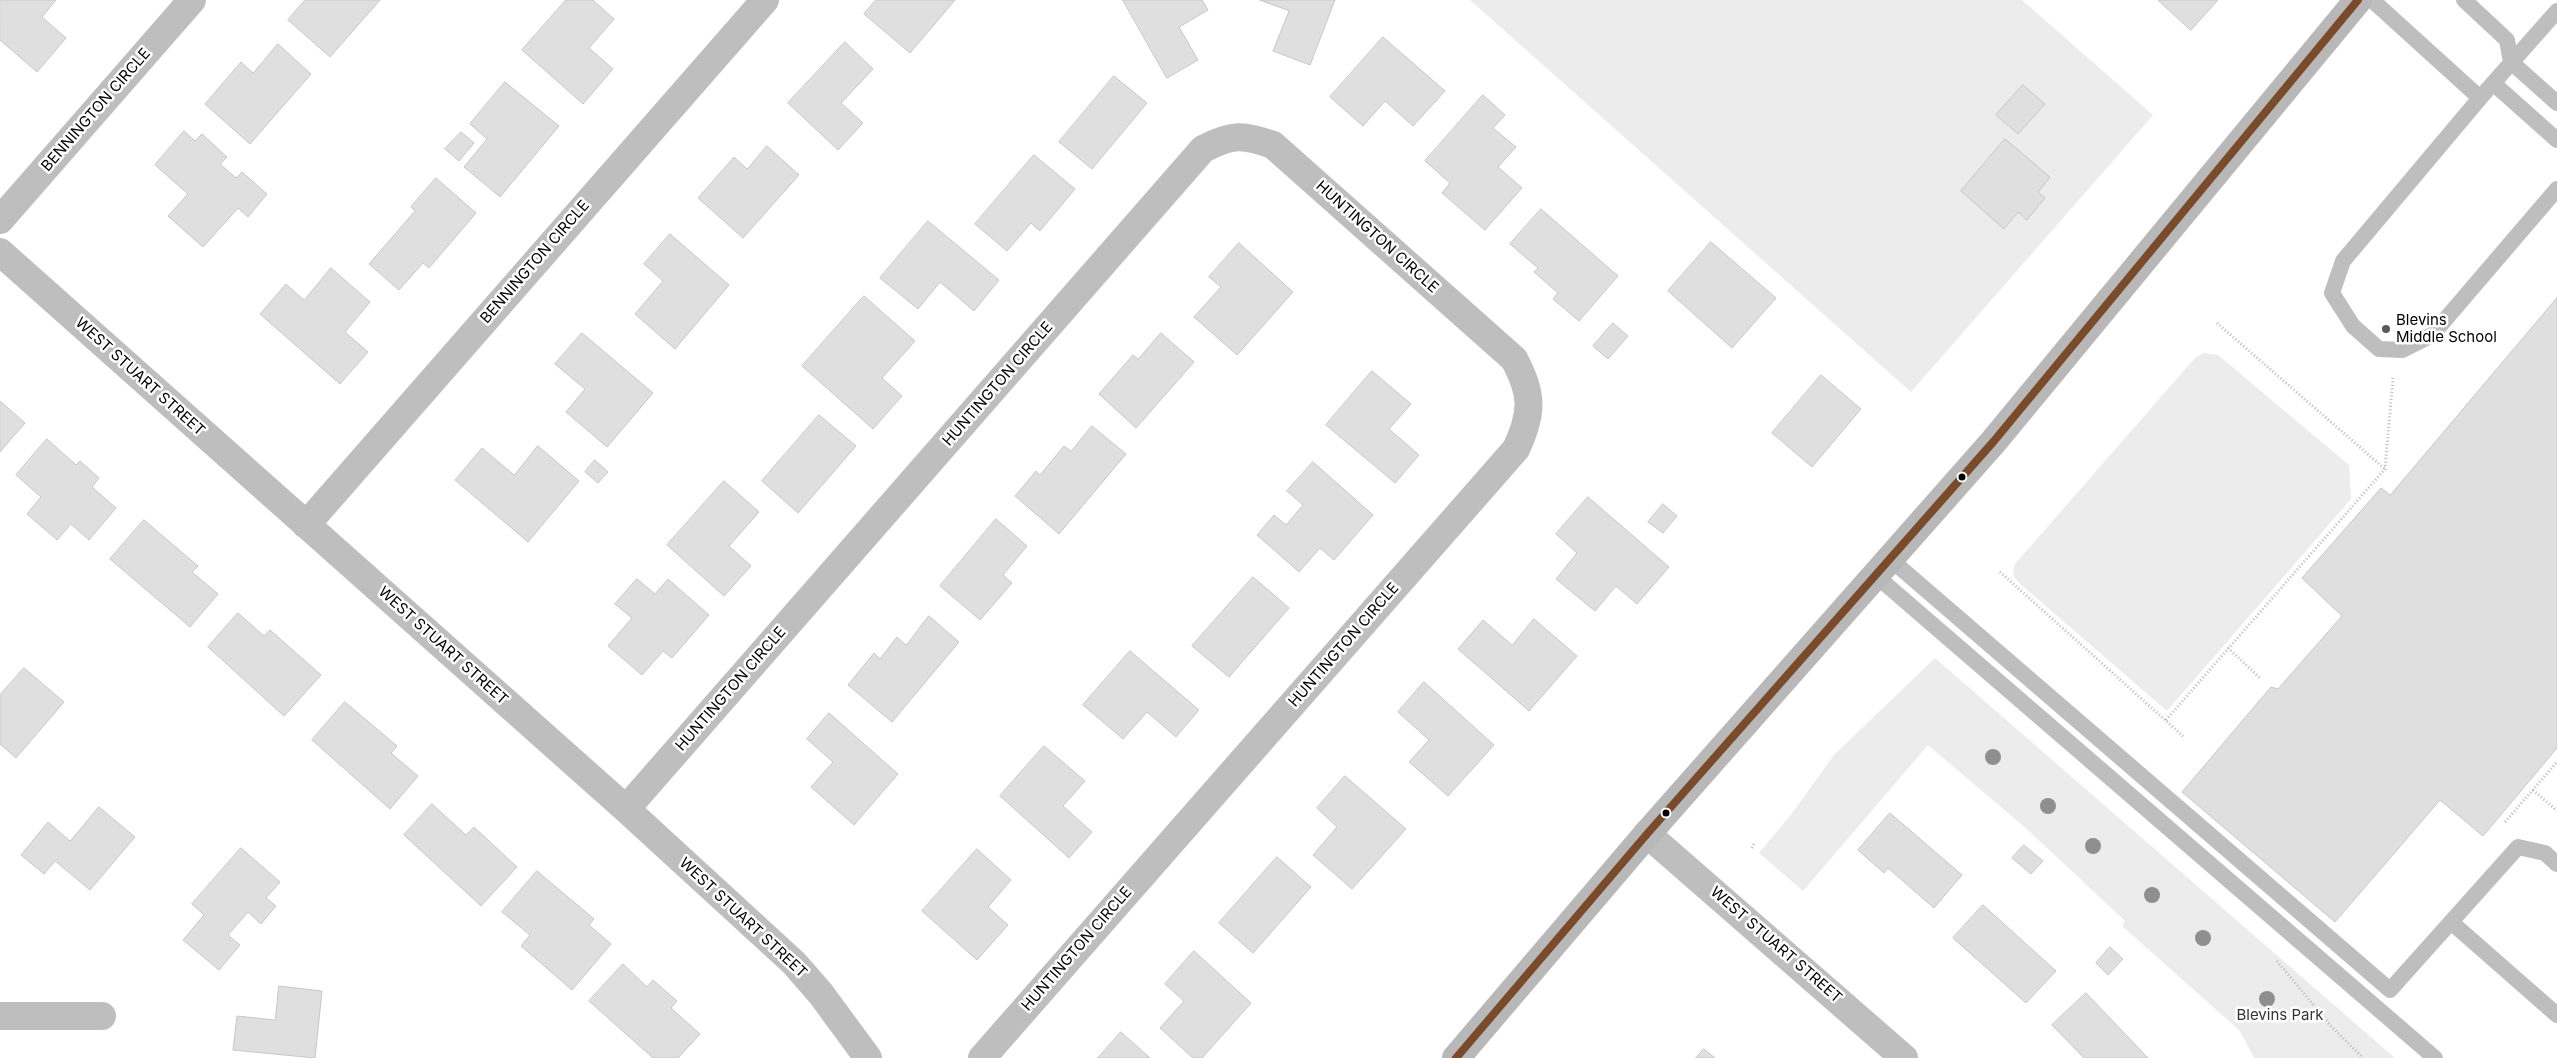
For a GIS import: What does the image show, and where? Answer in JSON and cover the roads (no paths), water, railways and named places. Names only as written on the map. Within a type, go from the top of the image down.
[{"type":"main road","points":[[1456,1058],[1647,834],[1994,441],[2358,0]]},
{"type":"street","name":"BENNINGTON CIRCLE","points":[[0,220],[192,0]]},
{"type":"street","name":"BENNINGTON CIRCLE","points":[[306,525],[765,0]]},
{"type":"street","name":"HUNTINGTON CIRCLE","points":[[626,809],[1203,149],[1226,138],[1250,136],[1274,145],[1514,359],[1525,380],[1530,404],[1526,427],[1516,449],[982,1058]]},
{"type":"street","name":"WEST STUART STREET","points":[[0,252],[626,809],[794,963],[821,994],[868,1058]]},
{"type":"street","name":"WEST STUART STREET","points":[[1647,834],[1904,1058]]},
{"type":"street","points":[[0,1016],[102,1016]]},
{"type":"lane","points":[[2372,0],[2480,98]]},
{"type":"lane","points":[[2464,0],[2507,40],[2511,62],[2557,103]]},
{"type":"lane","points":[[2557,11],[2480,98],[2343,260],[2332,293],[2353,326],[2379,349],[2402,350],[2432,335],[2557,189]]},
{"type":"lane","points":[[2493,83],[2557,140]]},
{"type":"lane","points":[[1882,566],[2390,990],[2518,847],[2545,853],[2557,864]]},
{"type":"lane","points":[[1882,566],[2436,1058]]},
{"type":"lane","points":[[2451,922],[2557,1015]]},
{"type":"place","name":"Blevins Middle School","points":[[2386,329]]},
{"type":"park label","name":"Blevins Park","points":[[2280,1015]]}]
